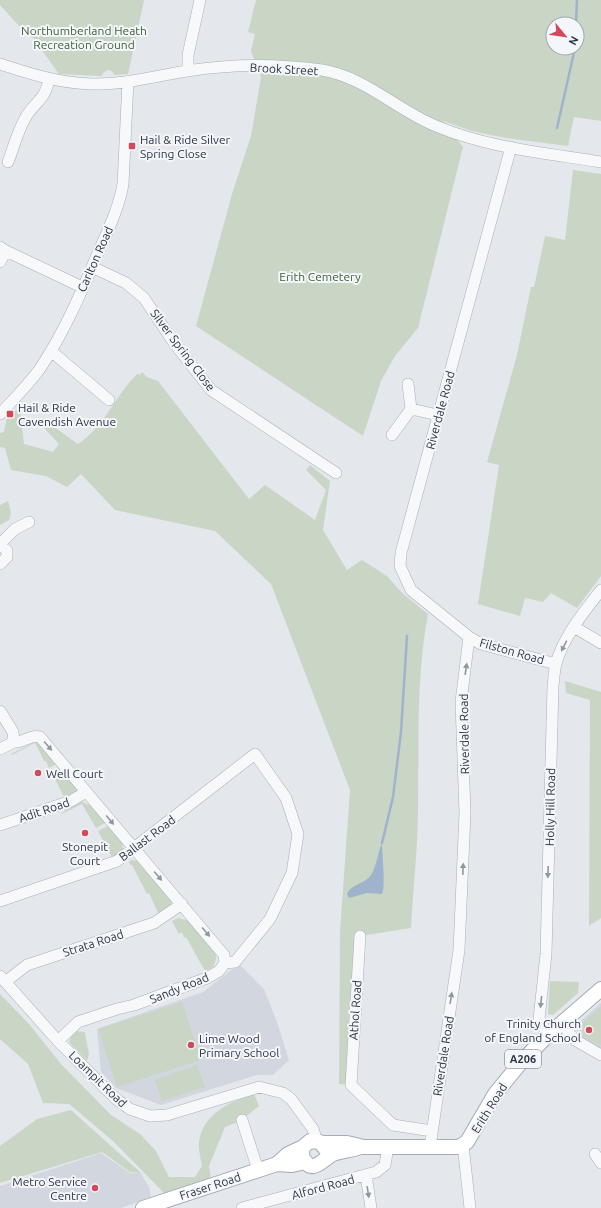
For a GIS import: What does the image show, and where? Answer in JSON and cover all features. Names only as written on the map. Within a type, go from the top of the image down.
[{"type":"main road","name":"Erith Road","points":[[463,1145],[467,1142],[481,1115],[495,1094],[522,1061],[561,1023],[601,989]]},
{"type":"main road","name":"Fraser Road","points":[[277,1164],[288,1154],[313,1143],[347,1143],[364,1147]]},
{"type":"main road","points":[[306,1162],[302,1154],[313,1143],[326,1149],[326,1159]]},
{"type":"main road","name":"Fraser Road","points":[[143,1208],[277,1164],[306,1162],[312,1166],[318,1165],[333,1154],[364,1147],[451,1148],[463,1145]]},
{"type":"street","points":[[188,71],[188,55],[200,0]]},
{"type":"street","name":"Brook Street","points":[[0,64],[49,79],[92,84],[128,81],[188,71],[243,67],[323,70],[355,81],[434,125],[473,139],[601,162]]},
{"type":"street","points":[[8,162],[24,120],[35,104],[43,98],[47,90],[49,79]]},
{"type":"street","name":"Carlton Road","points":[[0,414],[25,388],[51,351],[92,267],[120,198],[123,184],[128,81]]},
{"type":"street","name":"Riverdale Road","points":[[430,1147],[459,950],[465,813],[461,702],[469,637],[411,590],[400,566],[400,553],[511,147]]},
{"type":"street","points":[[0,262],[3,249],[82,287]]},
{"type":"street","name":"Silver Spring Close","points":[[92,267],[126,283],[144,298],[174,343],[211,390],[336,473]]},
{"type":"street","points":[[51,351],[109,400]]},
{"type":"street","points":[[392,434],[411,409],[408,384]]},
{"type":"street","points":[[411,409],[438,415]]},
{"type":"street","points":[[0,564],[7,557],[7,551],[0,544],[15,529],[28,522]]},
{"type":"street","name":"Holly Hill Road","points":[[548,1035],[539,1019],[546,954],[552,699],[556,664],[574,627],[601,590]]},
{"type":"street","points":[[574,627],[601,643]]},
{"type":"street","name":"Filston Road","points":[[469,637],[481,644],[556,664]]},
{"type":"street","points":[[0,711],[13,732],[14,742]]},
{"type":"street","points":[[0,749],[14,742],[18,743],[36,736],[40,737],[224,955],[225,963]]},
{"type":"street","name":"Ballast Road","points":[[0,901],[105,866],[126,856],[255,754]]},
{"type":"street","name":"Sandy Road","points":[[58,1041],[78,1022],[117,1009],[134,1006],[200,981],[219,970],[225,963],[235,962],[270,919],[292,873],[298,834],[286,798],[255,754]]},
{"type":"street","name":"Adit Road","points":[[0,825],[71,801],[86,792]]},
{"type":"street","name":"Strata Road","points":[[3,979],[27,965],[154,923],[182,904]]},
{"type":"street","name":"Athol Road","points":[[360,936],[351,1085],[393,1126],[432,1131]]},
{"type":"street","name":"Loampit Road","points":[[3,979],[58,1041],[116,1099],[136,1112],[150,1116],[167,1115],[259,1087],[283,1093],[292,1099],[305,1120],[313,1129],[313,1143]]},
{"type":"street","points":[[561,1023],[575,1040],[601,1055]]},
{"type":"street","points":[[242,1120],[258,1170]]},
{"type":"street","points":[[463,1145],[470,1208]]},
{"type":"street","name":"Alford Road","points":[[242,1208],[376,1172],[385,1165],[388,1147]]},
{"type":"street","points":[[366,1175],[371,1208]]},
{"type":"shaded area","name":"Lime Wood Primary School","points":[[239,964],[264,989],[277,1022],[289,1060],[273,1075],[257,1075],[161,1105],[116,1088],[101,1072],[97,1029],[203,992]]},
{"type":"shaded area","name":"Trinity Church of England School","points":[[601,1003],[601,1049],[579,1036],[576,1025]]},
{"type":"shaded area","points":[[101,1153],[130,1173],[140,1172],[149,1187],[151,1197],[121,1208],[0,1208],[0,1186]]},
{"type":"green space","name":"Northumberland Heath Recreation Ground","points":[[0,0],[144,0],[128,74],[114,75],[112,71],[108,70],[103,73],[102,76],[59,74],[33,38],[20,27],[0,5]]},
{"type":"green space","name":"Erith Cemetery","points":[[256,0],[601,0],[601,121],[574,117],[568,146],[506,138],[472,131],[443,121],[463,147],[418,328],[395,356],[381,381],[363,436],[196,326],[232,194],[251,136],[261,77],[251,51],[255,34],[248,32]]},
{"type":"green space","points":[[573,170],[601,174],[601,576],[577,608],[551,593],[543,602],[525,598],[520,616],[478,604],[499,465],[487,462],[517,355],[531,287],[534,287],[545,236],[565,240]]},
{"type":"green space","points":[[142,372],[147,377],[158,381],[249,499],[265,485],[315,520],[326,490],[306,470],[310,465],[330,481],[323,530],[347,570],[362,560],[387,576],[402,593],[428,614],[424,638],[420,686],[418,734],[418,822],[411,928],[360,936],[351,1085],[339,1084],[340,932],[350,790],[271,584],[215,531],[115,510],[81,474],[67,487],[46,476],[11,470],[5,448],[0,447],[0,433],[4,432],[8,412],[20,410],[24,444],[53,452],[59,444],[45,429],[50,424],[78,444],[96,429],[129,383],[137,374],[140,375]]},
{"type":"green space","points":[[8,501],[11,513],[9,520],[0,525],[0,505]]},
{"type":"green space","points":[[565,681],[601,692],[601,918],[589,926],[590,700],[566,693]]},
{"type":"green space","points":[[35,742],[43,745],[58,763],[49,768],[35,743],[12,755],[11,754]]},
{"type":"green space","points":[[60,766],[78,787],[78,791],[64,797],[51,771]]},
{"type":"green space","points":[[82,802],[95,808],[107,822],[96,828],[82,804],[60,815],[68,808]]},
{"type":"green space","points":[[110,825],[122,840],[123,851],[112,857],[98,831]]},
{"type":"green space","points":[[131,860],[139,861],[171,900],[172,904],[159,915],[149,893],[147,894],[132,865],[130,865],[129,862]]},
{"type":"green space","points":[[178,918],[189,921],[216,955],[213,967],[205,971],[186,937],[184,938],[182,932],[179,934],[172,921]]},
{"type":"green space","points":[[550,981],[579,982],[578,993],[553,1015],[548,1014]]},
{"type":"green space","points":[[0,994],[29,1024],[61,1064],[111,1115],[140,1134],[156,1151],[169,1177],[195,1177],[202,1166],[199,1142],[202,1132],[206,1123],[219,1110],[227,1105],[254,1094],[259,1106],[240,1121],[225,1127],[209,1166],[211,1180],[167,1196],[113,1141],[69,1104],[43,1103],[28,1064],[0,1039]]},
{"type":"green space","points":[[182,1002],[201,1060],[117,1087],[98,1029]]},
{"type":"green space","name":"Trinity Church of England School","points":[[601,1006],[601,1045],[582,1036],[582,1024]]},
{"type":"green space","points":[[76,1031],[85,1033],[89,1054],[87,1061],[69,1042]]},
{"type":"green space","points":[[197,1065],[205,1087],[162,1101],[155,1080]]},
{"type":"green space","points":[[71,1110],[140,1172],[130,1172],[102,1152],[0,1183],[0,1146],[37,1119]]},
{"type":"water","points":[[382,843],[384,878],[382,894],[367,893],[349,898],[347,894],[349,891],[371,875]]},
{"type":"waterway","points":[[576,16],[577,0]]},
{"type":"waterway","points":[[557,128],[573,56]]},
{"type":"waterway","points":[[382,843],[393,797],[401,732],[407,636]]},
{"type":"place","name":"Hail & Ride Silver Spring Close","points":[[132,146]]},
{"type":"place","name":"Hail & Ride Cavendish Avenue","points":[[10,414]]},
{"type":"place","name":"Well Court","points":[[38,773]]},
{"type":"place","name":"Stonepit Court","points":[[85,833]]},
{"type":"place","name":"Trinity Church of England School","points":[[589,1030]]},
{"type":"place","name":"Lime Wood Primary School","points":[[191,1045]]},
{"type":"place","name":"Metro Service Centre","points":[[95,1188]]}]
